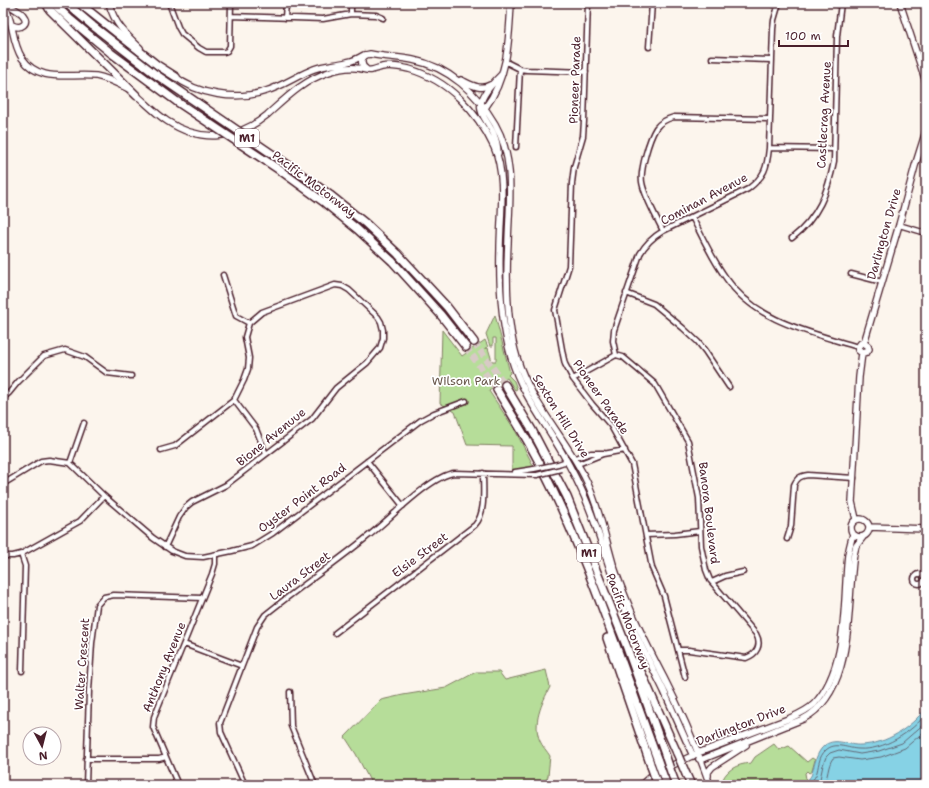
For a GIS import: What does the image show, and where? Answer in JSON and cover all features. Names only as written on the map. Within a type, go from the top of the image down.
[{"type":"highway","points":[[46,3],[50,10],[137,96]]},
{"type":"highway","name":"Pacific Motorway","points":[[53,3],[111,53],[176,101],[281,171],[325,203],[357,229],[392,261],[440,314],[466,347]]},
{"type":"highway","name":"Pacific Motorway","points":[[66,3],[155,74],[292,167],[365,223],[398,254],[447,306],[474,342]]},
{"type":"highway","points":[[79,3],[152,61],[176,77]]},
{"type":"highway","name":"Pacific Motorway","points":[[505,385],[532,430],[567,497],[626,645],[676,785]]},
{"type":"highway","name":"Pacific Motorway","points":[[497,390],[524,434],[549,481],[566,518],[598,599],[665,781]]},
{"type":"highway","points":[[598,599],[598,611],[657,784]]},
{"type":"highway","points":[[626,645],[642,674],[691,785]]},
{"type":"street","name":"Sexton Hill Drive","points":[[4,3],[10,14],[16,42],[21,56],[32,68],[39,72],[54,76],[97,76],[121,85],[137,96],[164,119],[182,129],[204,135],[227,135],[251,127],[295,90],[321,75],[348,67],[370,70],[388,66],[397,66],[413,70],[442,84],[465,104],[484,129],[498,159],[501,185],[500,286],[508,346],[514,367],[522,388],[568,464],[584,494],[592,513],[614,582],[627,616],[664,693],[696,754]]},
{"type":"street","points":[[8,3],[13,9],[23,15],[25,19],[25,23],[20,27],[12,25]]},
{"type":"street","points":[[109,3],[115,21],[124,32],[176,77],[187,84],[214,93],[243,96],[268,91],[315,69],[348,62],[369,54],[376,57],[378,61],[377,66],[370,70],[362,66],[361,61],[369,54]]},
{"type":"street","points":[[169,3],[182,34],[206,52],[224,52],[227,51],[230,46],[231,3]]},
{"type":"street","points":[[286,3],[286,18]]},
{"type":"street","points":[[351,3],[351,14]]},
{"type":"street","points":[[482,106],[496,91],[506,62],[510,37],[511,3]]},
{"type":"street","name":"Pioneer Parade","points":[[588,3],[583,136],[574,167],[572,183],[569,266],[555,310],[564,362],[573,378],[592,404],[611,426],[632,464],[652,568],[664,596],[685,677]]},
{"type":"street","points":[[649,47],[652,3]]},
{"type":"street","points":[[770,3],[779,4]]},
{"type":"street","name":"Castlecrag Avenue","points":[[792,238],[814,217],[825,195],[831,176],[834,149],[837,36],[841,3]]},
{"type":"street","points":[[900,3],[926,82]]},
{"type":"street","name":"Cominan Avenue","points":[[616,355],[613,341],[614,330],[644,246],[652,238],[663,231],[742,193],[759,180],[766,167],[769,148],[773,25],[779,4]]},
{"type":"street","points":[[231,16],[322,19],[351,14],[376,15],[383,18]]},
{"type":"street","name":"Sexton Hill Drive","points":[[369,54],[420,61],[448,74],[470,90],[500,135],[508,163],[510,195],[507,283],[510,320],[515,351],[523,375],[533,394],[576,461],[592,494],[614,567],[632,615],[671,692],[696,754]]},
{"type":"street","points":[[712,58],[771,60]]},
{"type":"street","points":[[506,62],[520,69],[527,70],[586,72]]},
{"type":"street","points":[[516,147],[518,75],[520,69]]},
{"type":"street","points":[[448,74],[476,87],[484,88],[491,84],[501,74]]},
{"type":"street","points":[[491,84],[482,106],[481,113],[497,144],[498,159]]},
{"type":"street","points":[[465,104],[482,106]]},
{"type":"street","points":[[663,231],[644,189],[642,179],[643,164],[656,127],[674,117],[770,119]]},
{"type":"street","name":"Darlington Drive","points":[[864,343],[900,225],[914,166],[926,131]]},
{"type":"street","points":[[769,148],[834,149]]},
{"type":"street","points":[[692,217],[712,257],[726,279],[749,303],[766,315],[781,322],[858,347],[858,350],[862,354]]},
{"type":"street","points":[[900,225],[926,233]]},
{"type":"street","points":[[851,274],[882,282]]},
{"type":"street","points":[[161,450],[175,446],[234,400],[248,369],[249,358],[245,337],[249,323],[236,316],[223,275]]},
{"type":"street","name":"Bione Avenuue","points":[[165,547],[179,517],[186,507],[192,502],[226,485],[312,419],[336,388],[366,363],[382,344],[383,330],[378,317],[342,286],[335,285],[262,312],[249,323]]},
{"type":"street","points":[[626,293],[654,304],[683,328],[705,350],[729,387]]},
{"type":"street","points":[[858,347],[861,343],[867,344],[869,349],[867,352],[862,354]]},
{"type":"street","points":[[3,398],[44,356],[65,350],[85,358],[107,373],[130,376]]},
{"type":"street","points":[[856,519],[852,502],[859,377],[862,354]]},
{"type":"street","points":[[573,378],[616,355]]},
{"type":"street","name":"Banora Boulevard","points":[[616,355],[623,357],[655,384],[685,435],[689,446],[698,490],[700,543],[707,575],[756,634],[759,644],[757,651],[752,656],[746,658],[691,650],[678,650]]},
{"type":"street","points":[[234,400],[256,428],[266,454]]},
{"type":"street","name":"Oyster Point Road","points":[[70,463],[104,496],[165,547],[186,556],[197,557],[214,555],[252,546],[265,538],[421,420],[434,413],[466,401]]},
{"type":"street","points":[[3,484],[41,461],[49,460],[70,463],[84,423]]},
{"type":"street","points":[[568,464],[591,453],[609,453],[625,450]]},
{"type":"street","points":[[367,461],[403,506]]},
{"type":"street","name":"Laura Street","points":[[504,474],[558,464],[568,464]]},
{"type":"street","name":"Laura Street","points":[[244,784],[221,732],[220,723],[257,627],[265,615],[367,538],[403,506],[436,480],[446,475],[483,473],[526,475],[561,469],[568,464]]},
{"type":"street","name":"Elsie Street","points":[[335,633],[475,526],[481,516],[483,473]]},
{"type":"street","points":[[787,539],[791,526],[794,484],[796,479],[808,475],[854,478]]},
{"type":"street","points":[[3,556],[21,554],[80,520],[104,496]]},
{"type":"street","points":[[856,519],[865,520],[870,528]]},
{"type":"street","points":[[856,519],[851,525],[851,530],[857,537],[862,537],[867,534],[870,528]]},
{"type":"street","points":[[870,528],[926,529]]},
{"type":"street","points":[[646,535],[678,534],[700,531]]},
{"type":"street","name":"Darlington Drive","points":[[641,785],[652,775],[696,754],[788,720],[803,713],[814,705],[821,696],[832,673],[841,640],[844,625],[848,553],[853,534]]},
{"type":"street","name":"Darlington Drive","points":[[701,760],[806,717],[819,708],[829,695],[836,680],[844,651],[848,630],[854,554],[856,546],[862,537]]},
{"type":"street","points":[[21,554],[25,566],[22,671]]},
{"type":"street","name":"Anthony Avenue","points":[[178,785],[154,727],[154,717],[215,564],[214,555]]},
{"type":"street","points":[[712,582],[725,576],[743,572]]},
{"type":"street","name":"Walter Crescent","points":[[86,785],[92,643],[97,605],[104,597],[114,595],[202,598]]},
{"type":"street","points":[[184,644],[242,666]]},
{"type":"street","points":[[290,692],[291,726],[315,785]]},
{"type":"street","points":[[710,783],[708,774],[712,767],[743,747],[751,740]]},
{"type":"street","points":[[696,754],[701,760],[710,783]]},
{"type":"street","points":[[86,759],[159,759],[166,757]]},
{"type":"street","points":[[244,784],[279,785]]},
{"type":"green space","name":"Wilson Park","points":[[495,315],[510,373],[508,375],[514,381],[517,389],[515,390],[507,378],[489,391],[515,430],[534,467],[512,470],[512,446],[467,445],[455,412],[440,403],[442,330],[462,356],[485,340],[488,347],[485,349],[488,348],[492,361],[496,361],[496,338],[493,338],[493,346],[490,346],[486,334]]},
{"type":"green space","points":[[546,670],[550,687],[541,706],[537,727],[540,741],[550,756],[548,776],[544,785],[372,785],[356,754],[345,737],[381,700],[446,688],[476,672],[499,672],[505,680]]},
{"type":"green space","points":[[774,744],[779,750],[789,746],[807,762],[812,758],[815,760],[812,771],[809,773],[807,771],[805,773],[806,779],[800,784],[721,785],[725,775],[728,772],[736,766],[751,763],[755,757]]},
{"type":"water","points":[[926,708],[926,785],[802,785],[811,776],[818,755],[825,745],[834,742],[861,745],[880,742],[897,734],[913,722]]},
{"type":"tunnel","points":[[474,342],[505,385]]},
{"type":"tunnel","points":[[466,347],[497,390]]}]
